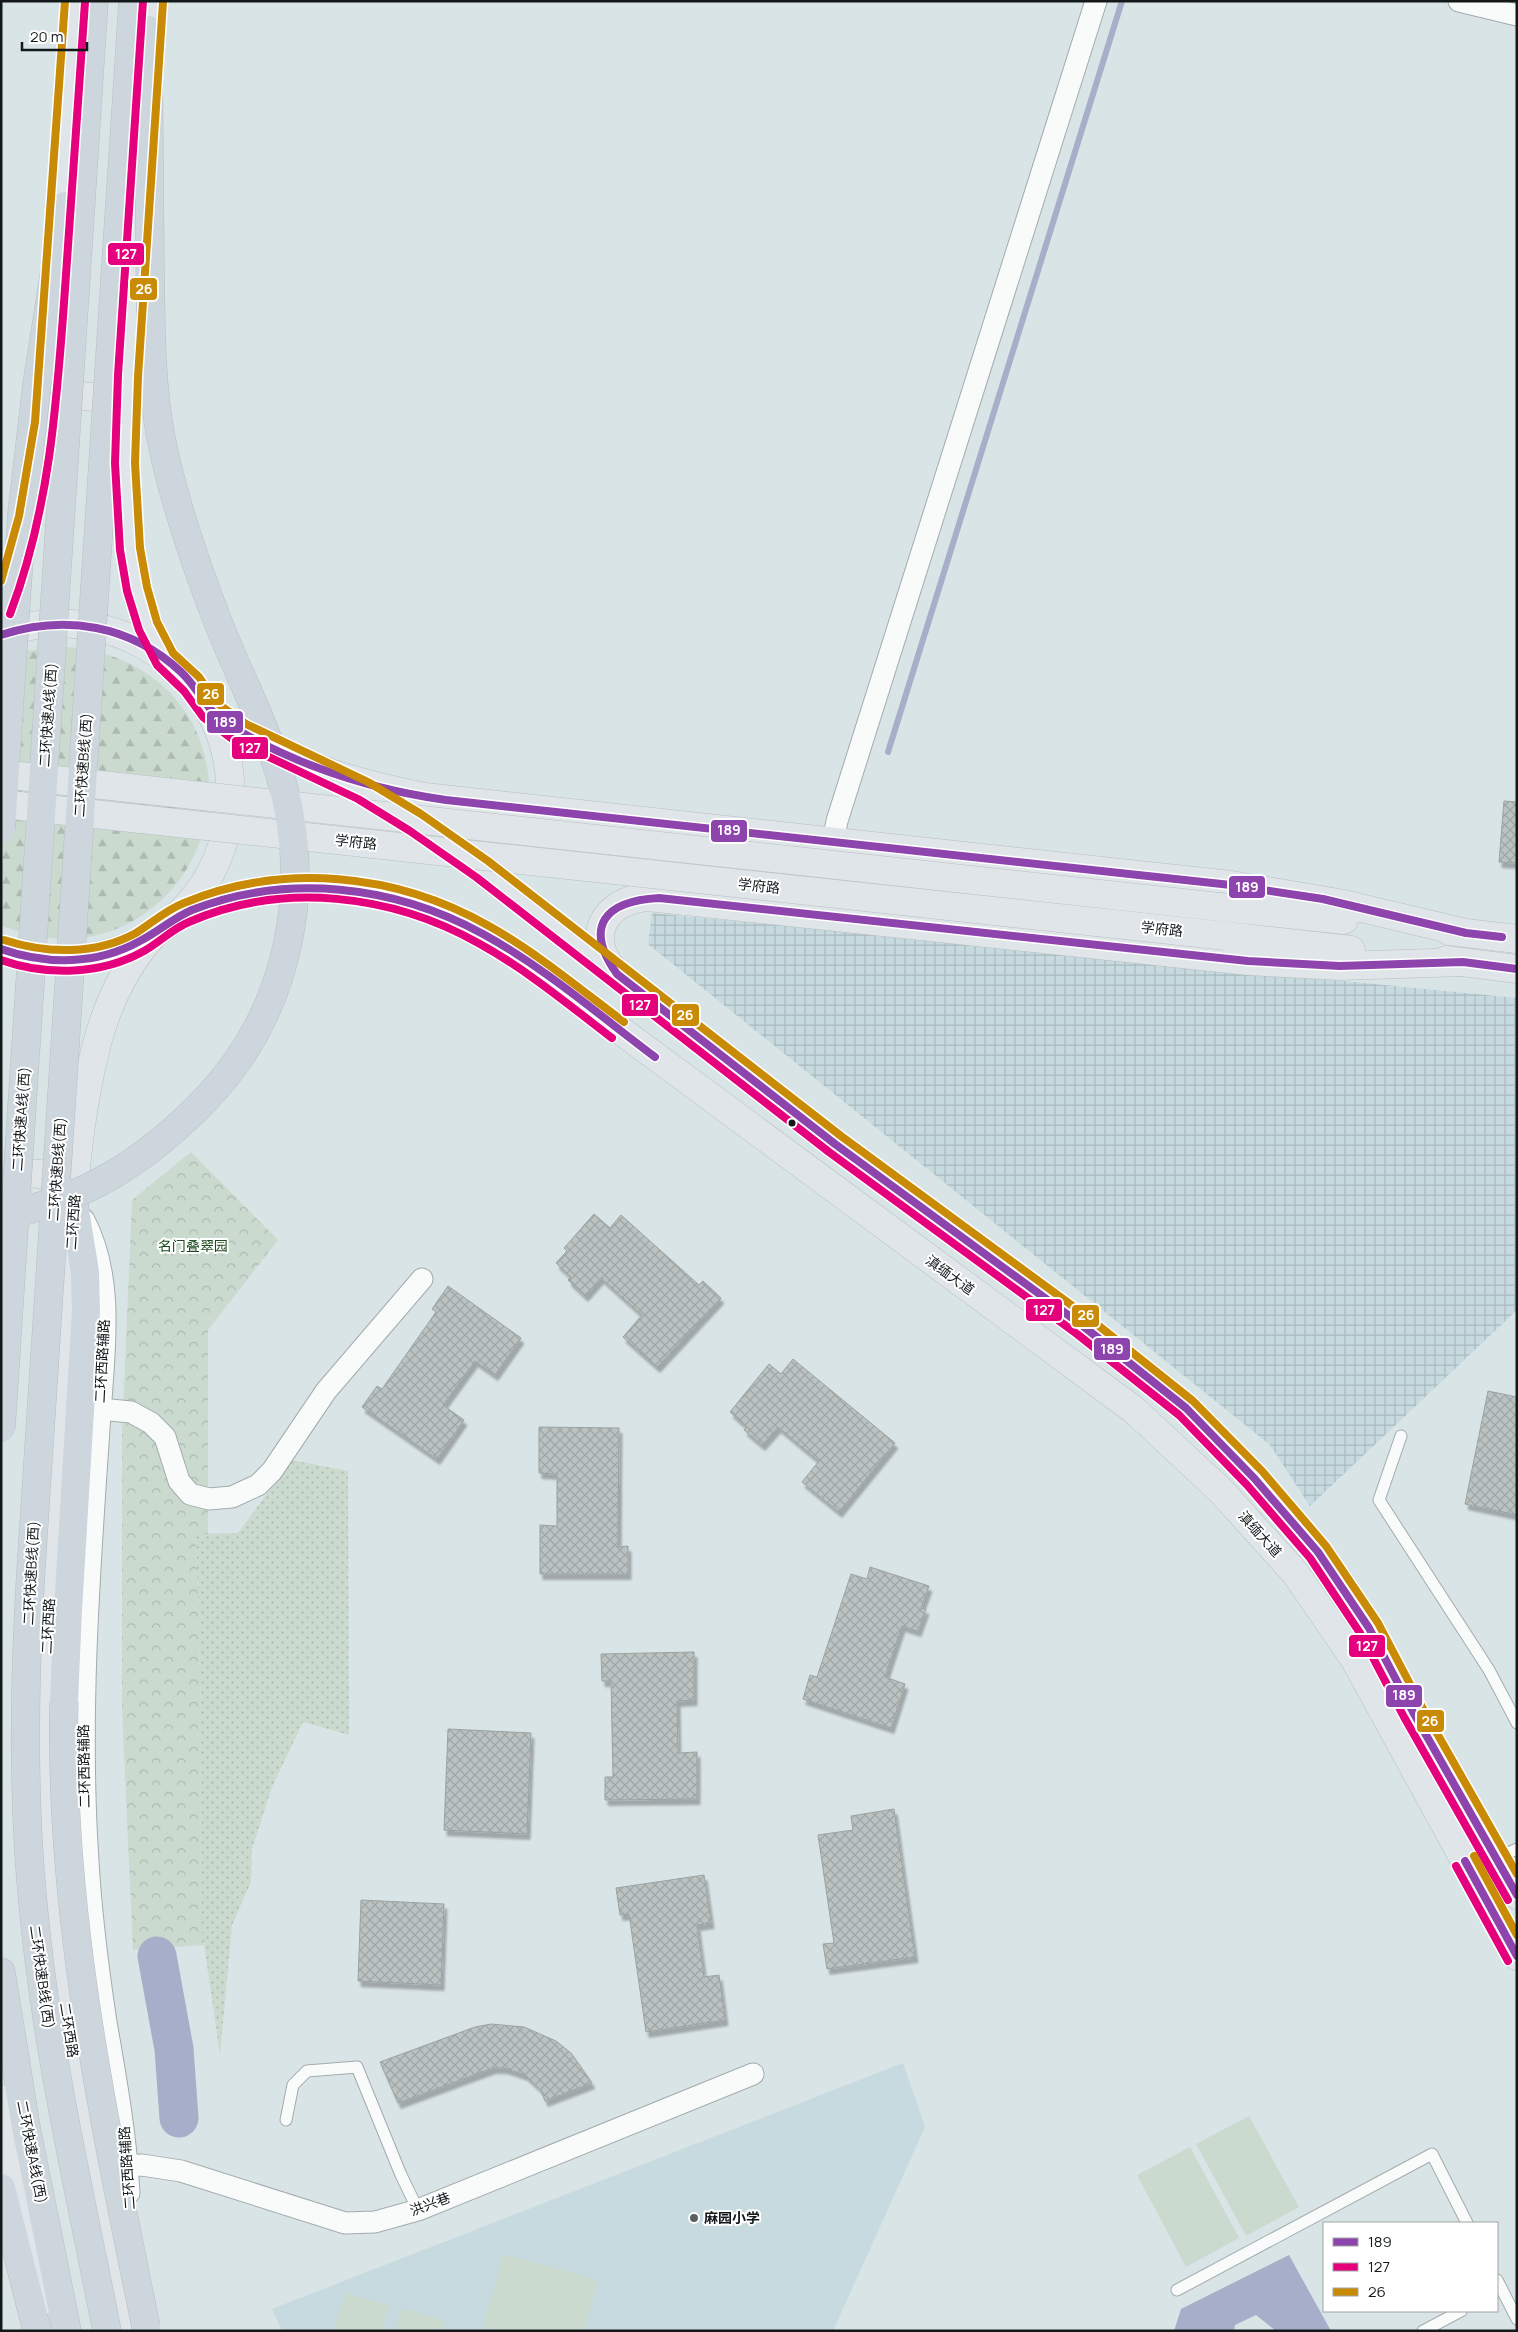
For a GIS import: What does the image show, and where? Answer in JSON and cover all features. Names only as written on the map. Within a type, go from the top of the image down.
[{"type":"highway","name":"二环快速A线(西)","points":[[1,1428],[94,1]]},
{"type":"highway","name":"二环快速B线(西)","points":[[107,2331],[63,2111],[41,1977],[30,1867],[25,1720],[30,1578],[133,1]]},
{"type":"highway","points":[[1,1216],[49,1205],[97,1185],[143,1156],[188,1118],[230,1070],[262,1020],[282,968],[293,916],[295,866],[293,842],[280,774],[219,624],[193,554],[174,490],[157,410],[151,334],[148,1]]},
{"type":"highway","points":[[1,829],[18,564],[29,453],[58,251],[89,79]]},
{"type":"highway","points":[[1,818],[158,821]]},
{"type":"highway","points":[[74,1204],[83,1260],[86,1311],[64,1702],[66,1828],[79,1964],[101,2104],[147,2331]]},
{"type":"highway","name":"二环快速A线(西)","points":[[1,1972],[26,2128],[67,2331]]},
{"type":"highway","points":[[1,2188],[37,2331]]},
{"type":"main road","points":[[1,610],[18,561],[33,500],[45,423],[51,364],[75,1]]},
{"type":"main road","points":[[153,1],[129,368],[126,473],[131,548],[140,600],[148,625],[164,658]]},
{"type":"main road","points":[[51,364],[55,377],[64,388],[91,398],[106,396],[118,389],[127,376],[129,368]]},
{"type":"main road","points":[[1,635],[30,626],[54,623],[78,624],[124,635],[164,658],[196,689],[208,708],[218,727],[226,749],[230,778],[230,815],[218,857],[207,880],[192,900],[165,926],[132,946],[84,959],[59,961],[34,958],[1,949]]},
{"type":"main road","name":"学府路","points":[[208,708],[235,728],[261,743],[326,772],[384,789],[425,797],[1247,887],[1358,906],[1466,933]]},
{"type":"main road","points":[[326,772],[390,806],[448,845],[835,1144],[1083,1326],[1186,1408],[1254,1478],[1318,1552],[1369,1628],[1413,1712],[1507,1854],[1517,1895]]},
{"type":"main road","name":"学府路","points":[[1,774],[1517,939]]},
{"type":"main road","name":"学府路","points":[[1,804],[1517,969]]},
{"type":"main road","points":[[698,902],[687,895],[680,885],[676,872],[676,859],[680,846],[687,836],[704,828]]},
{"type":"main road","name":"滇缅大道","points":[[165,926],[212,903],[255,892],[277,889],[325,888],[359,891],[402,900],[455,920],[482,933],[536,968],[1134,1410],[1222,1492],[1296,1574],[1355,1660],[1517,1956]]},
{"type":"main road","points":[[617,974],[606,960],[600,938],[602,924],[615,907],[638,898],[698,902],[1248,962],[1340,966],[1463,962]]},
{"type":"main road","name":"二环西路","points":[[127,2331],[94,2167],[61,1983],[50,1875],[45,1792],[45,1711],[48,1609],[74,1204],[82,1124],[98,1039],[110,1006],[123,977],[138,953],[165,926]]},
{"type":"main road","points":[[1,1190],[8,1181],[20,1175],[41,1174],[55,1179],[66,1187],[74,1204]]},
{"type":"main road","points":[[3,2114],[48,2331]]},
{"type":"street","points":[[833,842],[837,820],[1096,1]]},
{"type":"street","points":[[1459,1],[1517,14]]},
{"type":"street","name":"二环西路辅路","points":[[74,1204],[90,1232],[102,1276],[105,1322],[84,1676],[85,1826],[95,1938],[124,2124],[128,2166],[132,2331]]},
{"type":"street","points":[[100,1409],[131,1412],[151,1423],[165,1437],[179,1481],[190,1494],[209,1499],[232,1498],[258,1485],[272,1470],[326,1390],[422,1279]]},
{"type":"street","name":"洪兴巷","points":[[94,2167],[128,2166],[182,2171],[345,2223],[375,2222],[418,2210],[753,2074]]},
{"type":"lane","points":[[1401,1436],[1380,1500],[1490,1670],[1517,1723]]},
{"type":"lane","points":[[286,2120],[293,2085],[307,2071],[357,2067],[401,2174],[418,2210]]},
{"type":"lane","points":[[1177,2290],[1432,2154],[1466,2222]]},
{"type":"lane","points":[[1498,2287],[1517,2319]]},
{"type":"lane","points":[[1423,2331],[1458,2312]]},
{"type":"shaded area","points":[[652,913],[1517,998],[1517,1310],[1310,1506],[1270,1445],[648,944]]},
{"type":"shaded area","name":"麻园小学","points":[[903,2063],[925,2127],[833,2331],[282,2331],[272,2309]]},
{"type":"green space","points":[[68,647],[90,650],[121,659],[149,675],[180,704],[200,739],[208,777],[207,815],[196,852],[175,886],[146,913],[108,932],[95,936],[54,939],[27,934],[1,925],[1,660],[25,651]]},
{"type":"green space","name":"名门叠翠园","points":[[191,1152],[278,1240],[208,1330],[208,1534],[196,1534],[201,1709],[202,1930],[205,1945],[133,1950],[122,1710],[122,1434],[132,1200]]},
{"type":"green space","points":[[292,1460],[348,1471],[349,1735],[303,1722],[272,1787],[252,1849],[251,1882],[232,1925],[220,2055],[202,1930],[201,1709],[196,1534],[238,1533]]},
{"type":"green space","points":[[1249,2116],[1299,2207],[1246,2236],[1196,2144]]},
{"type":"green space","points":[[1190,2147],[1239,2238],[1186,2267],[1137,2175]]},
{"type":"green space","points":[[503,2254],[598,2280],[584,2331],[482,2331]]},
{"type":"green space","points":[[345,2293],[389,2305],[382,2331],[334,2331]]},
{"type":"green space","points":[[402,2308],[445,2321],[442,2331],[395,2331]]},
{"type":"water","points":[[1289,2255],[1331,2331],[1276,2331],[1256,2315],[1235,2325],[1234,2331],[1174,2331],[1181,2309]]},
{"type":"building","points":[[1504,801],[1517,802],[1517,863],[1499,862]]},
{"type":"building","points":[[594,1214],[610,1228],[621,1215],[699,1285],[703,1281],[721,1298],[657,1367],[623,1337],[642,1315],[601,1278],[585,1296],[568,1280],[571,1277],[556,1263],[567,1251],[564,1248]]},
{"type":"building","points":[[448,1286],[521,1338],[495,1375],[475,1361],[443,1405],[464,1420],[437,1459],[362,1407],[377,1386],[382,1389],[436,1312],[432,1309]]},
{"type":"building","points":[[793,1359],[895,1443],[839,1512],[802,1482],[819,1461],[778,1427],[762,1445],[744,1430],[747,1427],[730,1412],[769,1364],[781,1374]]},
{"type":"building","points":[[1488,1391],[1517,1397],[1517,1515],[1465,1504]]},
{"type":"building","points":[[539,1427],[619,1428],[618,1547],[628,1546],[628,1574],[540,1574],[540,1525],[557,1526],[557,1474],[539,1473]]},
{"type":"building","points":[[870,1567],[929,1586],[921,1608],[926,1609],[918,1631],[902,1626],[885,1677],[905,1684],[891,1728],[803,1699],[810,1675],[817,1677],[851,1574],[867,1579]]},
{"type":"building","points":[[694,1652],[694,1700],[677,1701],[678,1753],[697,1752],[697,1799],[605,1800],[605,1777],[613,1777],[611,1681],[602,1681],[601,1654]]},
{"type":"building","points":[[448,1729],[531,1733],[527,1834],[444,1830]]},
{"type":"building","points":[[894,1809],[915,1957],[827,1969],[823,1944],[834,1943],[818,1835],[853,1830],[851,1816]]},
{"type":"building","points":[[704,1875],[711,1923],[697,1925],[704,1977],[719,1975],[725,2020],[646,2032],[629,1914],[620,1915],[616,1888]]},
{"type":"building","points":[[361,1900],[444,1904],[441,1985],[358,1981]]},
{"type":"building","points":[[491,2024],[524,2027],[556,2041],[571,2053],[592,2083],[545,2101],[541,2090],[525,2075],[504,2068],[493,2068],[398,2103],[380,2062],[475,2027]]},
{"type":"waterway","points":[[888,752],[1122,1]]},
{"type":"waterway","points":[[157,1956],[174,2049],[179,2118]]},
{"type":"transit line","name":"26","points":[[1,581],[19,516],[35,422],[65,1]]},
{"type":"transit line","name":"127","points":[[143,1],[118,375],[115,463],[120,550],[127,591],[139,630],[157,665],[184,691],[203,717],[235,741],[358,799],[410,831],[476,877],[829,1152],[1077,1334],[1179,1415],[1247,1485],[1310,1558],[1360,1633],[1404,1717],[1508,1900]]},
{"type":"transit line","name":"127","points":[[10,614],[24,574],[34,535],[50,454],[62,331],[85,2]]},
{"type":"transit line","name":"26","points":[[163,2],[138,377],[135,463],[140,548],[147,587],[157,622],[173,653],[199,677],[217,703],[246,724],[368,782],[421,814],[488,861],[841,1136],[1089,1318],[1193,1401],[1262,1471],[1326,1546],[1378,1623],[1422,1707],[1517,1874]]},
{"type":"transit line","name":"189","points":[[1,635],[49,625],[73,625],[119,634],[141,643],[162,656],[188,679],[214,713],[229,725],[255,740],[334,774],[417,795],[446,800],[1231,885],[1323,899],[1466,933],[1502,937]]},
{"type":"transit line","name":"26","points":[[4,940],[20,945],[54,950],[88,949],[121,940],[136,933],[177,906],[222,890],[260,882],[299,878],[339,879],[378,885],[416,894],[453,908],[489,926],[575,984],[624,1022]]},
{"type":"transit line","name":"189","points":[[1,949],[36,958],[54,960],[89,958],[107,955],[124,949],[185,913],[228,898],[265,891],[302,888],[340,890],[377,895],[413,904],[449,917],[506,947],[571,992],[655,1057]]},
{"type":"transit line","name":"127","points":[[1,960],[37,969],[55,971],[92,969],[127,959],[144,951],[183,925],[225,909],[261,901],[299,898],[336,899],[374,904],[410,914],[446,927],[480,944],[531,976],[612,1038]]},
{"type":"transit line","name":"189","points":[[1517,969],[1463,962],[1340,966],[1248,961],[659,898],[625,904],[613,911],[605,919],[601,930],[602,942],[607,957],[617,974],[835,1144],[1083,1326],[1186,1408],[1254,1478],[1318,1552],[1369,1628],[1413,1712],[1517,1895]]},
{"type":"transit line","name":"26","points":[[1474,1856],[1517,1935]]},
{"type":"transit line","name":"189","points":[[1465,1861],[1517,1956]]},
{"type":"transit line","name":"127","points":[[1456,1866],[1508,1961]]},
{"type":"place","name":"麻园小学","points":[[694,2218]]}]
